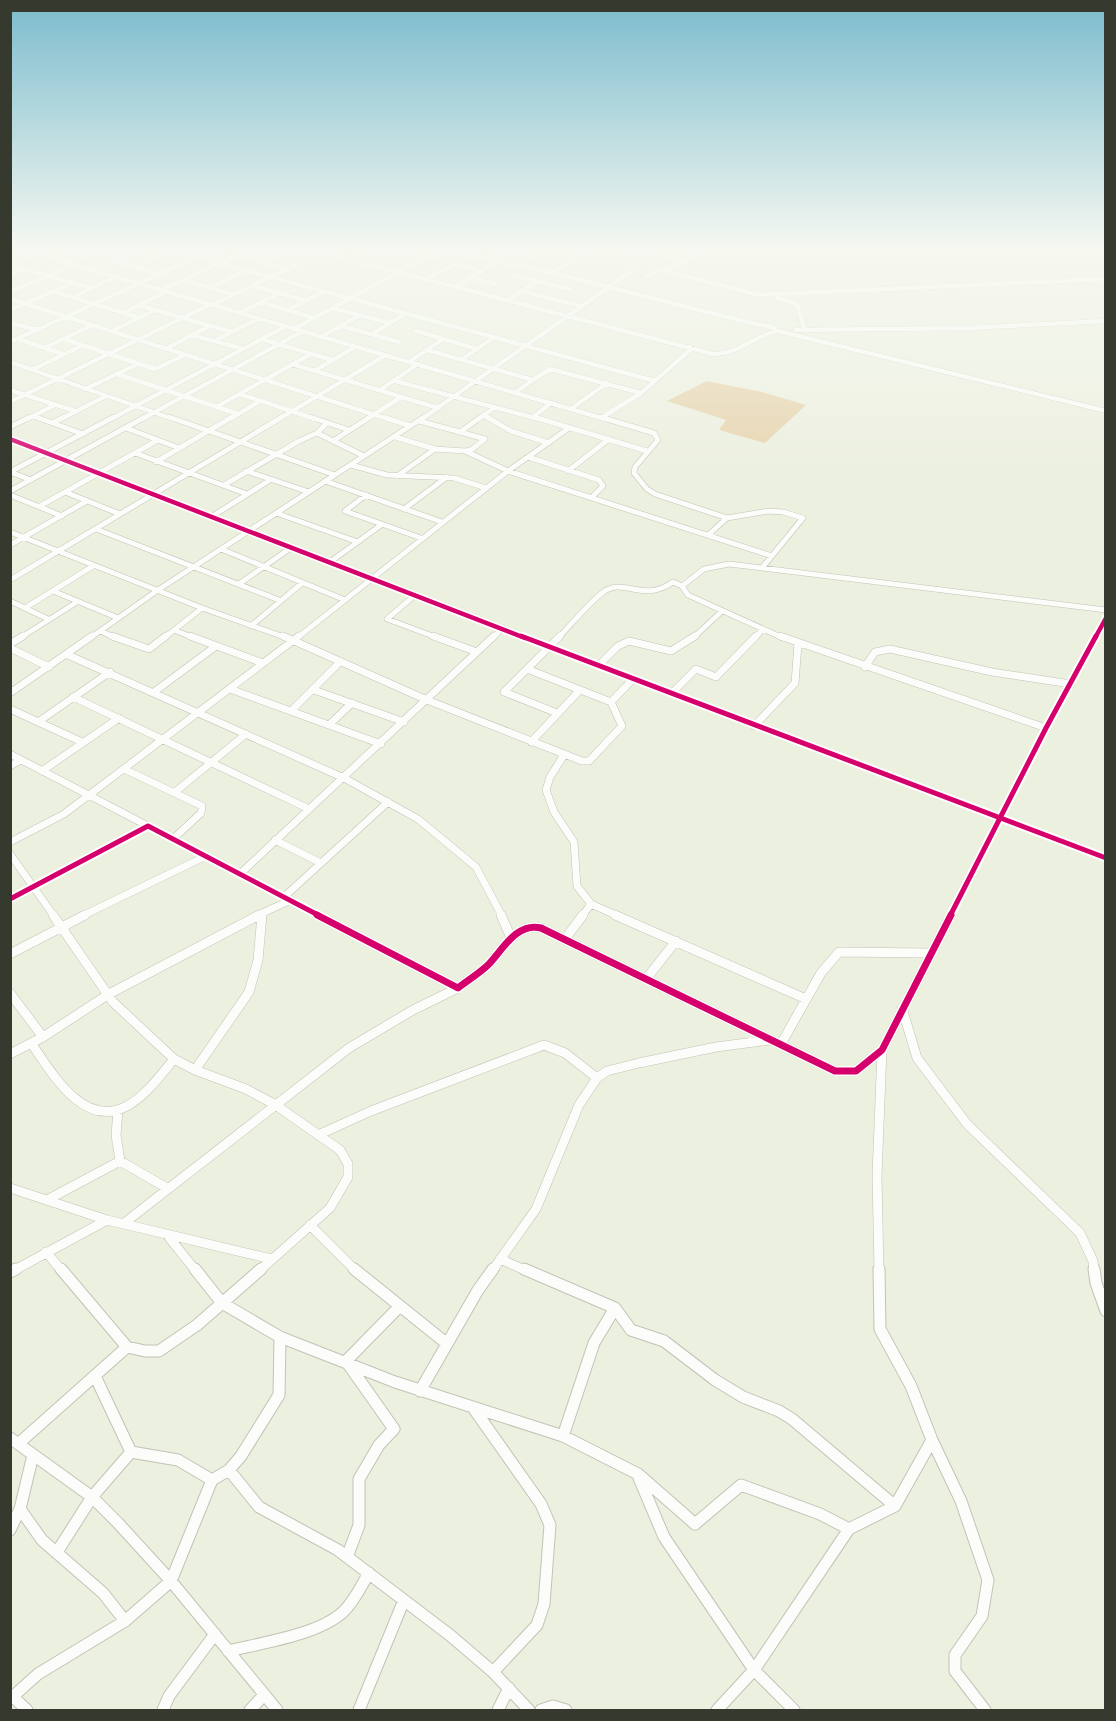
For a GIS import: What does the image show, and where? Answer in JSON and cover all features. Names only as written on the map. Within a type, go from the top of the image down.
[{"type":"street","points":[[23,326],[38,330]]},
{"type":"street","points":[[10,342],[46,326]]},
{"type":"street","points":[[44,348],[90,326]]},
{"type":"street","points":[[97,326],[411,426]]},
{"type":"street","points":[[111,331],[121,326]]},
{"type":"street","points":[[10,402],[166,326]]},
{"type":"street","points":[[165,349],[209,326]]},
{"type":"street","points":[[211,326],[232,332]]},
{"type":"street","points":[[214,341],[243,326]]},
{"type":"street","points":[[11,472],[285,326]]},
{"type":"street","points":[[287,326],[656,435],[658,440],[635,467],[634,473],[647,489],[667,499],[727,518],[768,511],[783,512],[803,519],[762,568]]},
{"type":"street","points":[[294,329],[299,326]]},
{"type":"street","points":[[321,337],[340,326]]},
{"type":"street","points":[[342,326],[399,342]]},
{"type":"street","points":[[372,334],[385,326]]},
{"type":"street","points":[[450,326],[655,381]]},
{"type":"street","points":[[10,693],[68,655],[158,590],[419,421],[552,326]]},
{"type":"street","points":[[610,326],[713,354],[729,355],[765,333],[784,332],[1106,411]]},
{"type":"street","points":[[766,326],[805,331],[1002,326]]},
{"type":"street","points":[[804,326],[805,331]]},
{"type":"street","points":[[10,493],[303,331]]},
{"type":"street","points":[[416,331],[477,349]]},
{"type":"street","points":[[192,335],[243,349]]},
{"type":"street","points":[[460,360],[493,338]]},
{"type":"street","points":[[18,339],[63,354]]},
{"type":"street","points":[[64,339],[157,369],[185,355]]},
{"type":"street","points":[[261,339],[332,360]]},
{"type":"street","points":[[409,362],[443,339]]},
{"type":"street","points":[[32,370],[83,345]]},
{"type":"street","points":[[314,371],[355,347]]},
{"type":"street","points":[[602,418],[641,393],[690,348]]},
{"type":"street","points":[[427,350],[533,380],[550,369],[641,393]]},
{"type":"street","points":[[218,406],[311,354]]},
{"type":"street","points":[[10,580],[387,355]]},
{"type":"street","points":[[11,363],[335,475]]},
{"type":"street","points":[[85,388],[138,364]]},
{"type":"street","points":[[292,364],[438,408]]},
{"type":"street","points":[[380,390],[418,364]]},
{"type":"street","points":[[516,393],[550,369]]},
{"type":"street","points":[[117,374],[238,414]]},
{"type":"street","points":[[395,381],[533,417],[647,451]]},
{"type":"street","points":[[571,409],[607,383]]},
{"type":"street","points":[[10,390],[75,411]]},
{"type":"street","points":[[240,394],[348,430]]},
{"type":"street","points":[[52,423],[106,396]]},
{"type":"street","points":[[333,441],[401,397]]},
{"type":"street","points":[[156,462],[260,401]]},
{"type":"street","points":[[533,417],[550,403]]},
{"type":"street","points":[[10,427],[55,405]]},
{"type":"street","points":[[460,432],[495,407]]},
{"type":"street","points":[[483,415],[511,431],[549,443]]},
{"type":"street","points":[[33,416],[83,434]]},
{"type":"street","points":[[395,436],[435,449],[465,451],[471,450],[485,439],[419,421]]},
{"type":"street","points":[[224,485],[275,454],[317,433],[327,423]]},
{"type":"street","points":[[126,428],[179,448]]},
{"type":"street","points":[[10,842],[64,814],[90,795],[294,640],[421,538],[467,506],[508,471],[569,428]]},
{"type":"street","points":[[317,433],[364,456]]},
{"type":"street","points":[[10,439],[155,493],[371,579],[634,678],[754,726],[1106,858]]},
{"type":"street","points":[[40,506],[158,440]]},
{"type":"street","points":[[568,471],[609,440]]},
{"type":"street","points":[[396,476],[435,449]]},
{"type":"street","points":[[465,451],[508,471],[772,556]]},
{"type":"street","points":[[135,453],[247,494]]},
{"type":"street","points":[[528,457],[601,482],[602,488],[592,497]]},
{"type":"street","points":[[351,465],[396,476],[447,477],[486,488]]},
{"type":"street","points":[[246,471],[309,492]]},
{"type":"street","points":[[11,472],[31,480]]},
{"type":"street","points":[[404,509],[447,477]]},
{"type":"street","points":[[212,517],[270,480]]},
{"type":"street","points":[[326,481],[442,522]]},
{"type":"street","points":[[65,492],[120,514]]},
{"type":"street","points":[[10,493],[62,516]]},
{"type":"street","points":[[366,495],[345,511],[421,538]]},
{"type":"street","points":[[10,545],[87,501]]},
{"type":"street","points":[[276,513],[358,542]]},
{"type":"street","points":[[708,535],[727,518]]},
{"type":"street","points":[[330,562],[381,525]]},
{"type":"street","points":[[96,529],[279,600]]},
{"type":"street","points":[[10,532],[202,608],[294,640],[427,700],[564,755],[589,761],[622,726],[611,702],[527,669]]},
{"type":"street","points":[[239,584],[292,547]]},
{"type":"street","points":[[221,549],[345,600]]},
{"type":"street","points":[[682,586],[704,568],[729,564],[1106,610]]},
{"type":"street","points":[[25,608],[93,566]]},
{"type":"street","points":[[557,713],[504,692],[609,589],[623,587],[654,593],[660,592],[673,582],[682,586],[686,593],[722,611],[798,644],[1046,728]]},
{"type":"street","points":[[251,626],[279,600],[302,583]]},
{"type":"street","points":[[53,591],[118,618]]},
{"type":"street","points":[[415,595],[387,619],[477,652]]},
{"type":"street","points":[[10,602],[48,619]]},
{"type":"street","points":[[49,667],[10,646],[77,602]]},
{"type":"street","points":[[101,631],[146,649],[152,648],[202,608]]},
{"type":"street","points":[[599,665],[616,646],[627,641],[641,642],[665,650],[675,649],[722,611]]},
{"type":"street","points":[[984,1710],[955,1671],[955,1655],[982,1616],[988,1580],[961,1501],[932,1440],[911,1386],[880,1329],[877,1176],[882,1050],[1046,728],[1106,618]]},
{"type":"street","points":[[241,873],[503,628]]},
{"type":"street","points":[[672,693],[696,669],[716,677],[763,629]]},
{"type":"street","points":[[174,630],[263,663]]},
{"type":"street","points":[[754,726],[795,683],[798,644]]},
{"type":"street","points":[[154,692],[216,646]]},
{"type":"street","points":[[865,667],[875,652],[887,648],[1021,678],[1071,684]]},
{"type":"street","points":[[68,655],[344,778],[418,819],[476,867],[511,938]]},
{"type":"street","points":[[292,710],[340,662]]},
{"type":"street","points":[[38,722],[110,672]]},
{"type":"street","points":[[611,702],[634,678]]},
{"type":"street","points":[[230,689],[381,744]]},
{"type":"street","points":[[314,690],[404,722]]},
{"type":"street","points":[[531,742],[580,690]]},
{"type":"street","points":[[74,697],[161,741],[309,809]]},
{"type":"street","points":[[330,724],[352,703]]},
{"type":"street","points":[[10,709],[82,742]]},
{"type":"street","points":[[42,771],[119,718]]},
{"type":"street","points":[[175,792],[246,734]]},
{"type":"street","points":[[10,754],[458,988]]},
{"type":"street","points":[[564,755],[550,777],[546,790],[554,812],[574,842],[577,886],[591,904],[806,999]]},
{"type":"street","points":[[10,766],[21,760]]},
{"type":"street","points":[[124,769],[202,806],[203,809],[173,839]]},
{"type":"street","points":[[10,1054],[43,1037],[109,994],[169,964],[288,898],[321,863],[388,802]]},
{"type":"street","points":[[10,900],[148,826]]},
{"type":"street","points":[[275,840],[321,863]]},
{"type":"street","points":[[10,854],[63,925],[113,1002],[174,1059],[195,1070],[246,1089],[274,1104],[340,1150],[348,1164],[348,1177],[330,1208],[222,1303],[168,1347],[159,1351],[145,1352],[127,1347],[46,1252]]},
{"type":"street","points":[[10,954],[63,925],[206,856]]},
{"type":"street","points":[[565,939],[591,904]]},
{"type":"street","points":[[195,1070],[249,992],[258,960],[262,913]]},
{"type":"street","points":[[123,1224],[166,1188],[348,1048],[413,1010],[458,988],[487,966],[511,938],[524,928],[533,926],[565,939],[835,1071],[849,1074],[858,1070],[882,1050]]},
{"type":"street","points":[[646,979],[676,941]]},
{"type":"street","points":[[781,1044],[821,973],[839,952],[930,953]]},
{"type":"street","points":[[10,993],[43,1037]]},
{"type":"street","points":[[902,1008],[917,1058],[968,1124],[1080,1233],[1093,1261],[1096,1283],[1106,1311]]},
{"type":"street","points":[[420,1390],[446,1343],[500,1259],[536,1209],[579,1105],[597,1078],[606,1071],[639,1063],[771,1040]]},
{"type":"street","points":[[31,1043],[56,1079],[82,1106],[107,1113],[118,1110],[142,1095],[174,1059]]},
{"type":"street","points":[[318,1135],[371,1111],[544,1045],[551,1045],[560,1050],[597,1078]]},
{"type":"street","points":[[118,1110],[116,1135],[120,1161]]},
{"type":"street","points":[[120,1161],[166,1188]]},
{"type":"street","points":[[47,1200],[120,1161]]},
{"type":"street","points":[[10,1188],[107,1220],[271,1259]]},
{"type":"street","points":[[10,1272],[107,1220]]},
{"type":"street","points":[[310,1225],[342,1259],[446,1343]]},
{"type":"street","points":[[166,1235],[222,1303],[280,1337],[395,1382],[563,1436],[638,1474],[695,1524],[741,1485],[819,1514],[849,1529]]},
{"type":"street","points":[[500,1259],[615,1308],[631,1330],[664,1341],[715,1380],[742,1397],[779,1411],[792,1419],[895,1506]]},
{"type":"street","points":[[346,1361],[400,1306]]},
{"type":"street","points":[[563,1436],[594,1343],[615,1308]]},
{"type":"street","points":[[27,1710],[11,1697],[46,1669],[125,1621],[171,1581],[212,1480],[229,1470],[241,1456],[279,1395],[280,1337]]},
{"type":"street","points":[[127,1347],[95,1376],[13,1441],[92,1497],[171,1581],[263,1696],[277,1710]]},
{"type":"street","points":[[346,1361],[394,1429],[379,1445],[359,1479],[359,1525],[347,1557]]},
{"type":"street","points":[[95,1376],[131,1452]]},
{"type":"street","points":[[474,1408],[541,1504],[550,1525],[544,1604],[537,1625],[493,1672]]},
{"type":"street","points":[[717,1710],[754,1670],[849,1529],[895,1506],[932,1440]]},
{"type":"street","points":[[131,1452],[178,1460],[212,1480]]},
{"type":"street","points":[[57,1552],[92,1497],[131,1452]]},
{"type":"street","points":[[10,1530],[20,1509],[33,1455]]},
{"type":"street","points":[[229,1470],[259,1507],[347,1557],[369,1573],[493,1672],[529,1710]]},
{"type":"street","points":[[638,1474],[664,1537],[754,1670],[794,1710]]},
{"type":"street","points":[[20,1509],[42,1540],[103,1593],[125,1621]]},
{"type":"street","points":[[228,1651],[287,1635],[336,1618],[343,1612],[369,1573]]},
{"type":"street","points":[[359,1710],[404,1600]]},
{"type":"street","points":[[163,1710],[169,1696],[214,1634]]},
{"type":"street","points":[[498,1710],[509,1688]]},
{"type":"street","points":[[250,1710],[263,1696]]},
{"type":"street","points":[[541,1710],[553,1706],[566,1710]]},
{"type":"shaded area","points":[[707,381],[762,392],[806,405],[765,443],[719,430],[726,420],[667,401]]},
{"type":"cycle path","points":[[10,439],[155,493],[371,579],[1106,858]]},
{"type":"cycle path","points":[[10,899],[148,826],[458,988],[487,966],[511,938],[524,928],[533,926],[565,939],[835,1071],[856,1071],[882,1050],[1046,728],[1106,618]]}]
